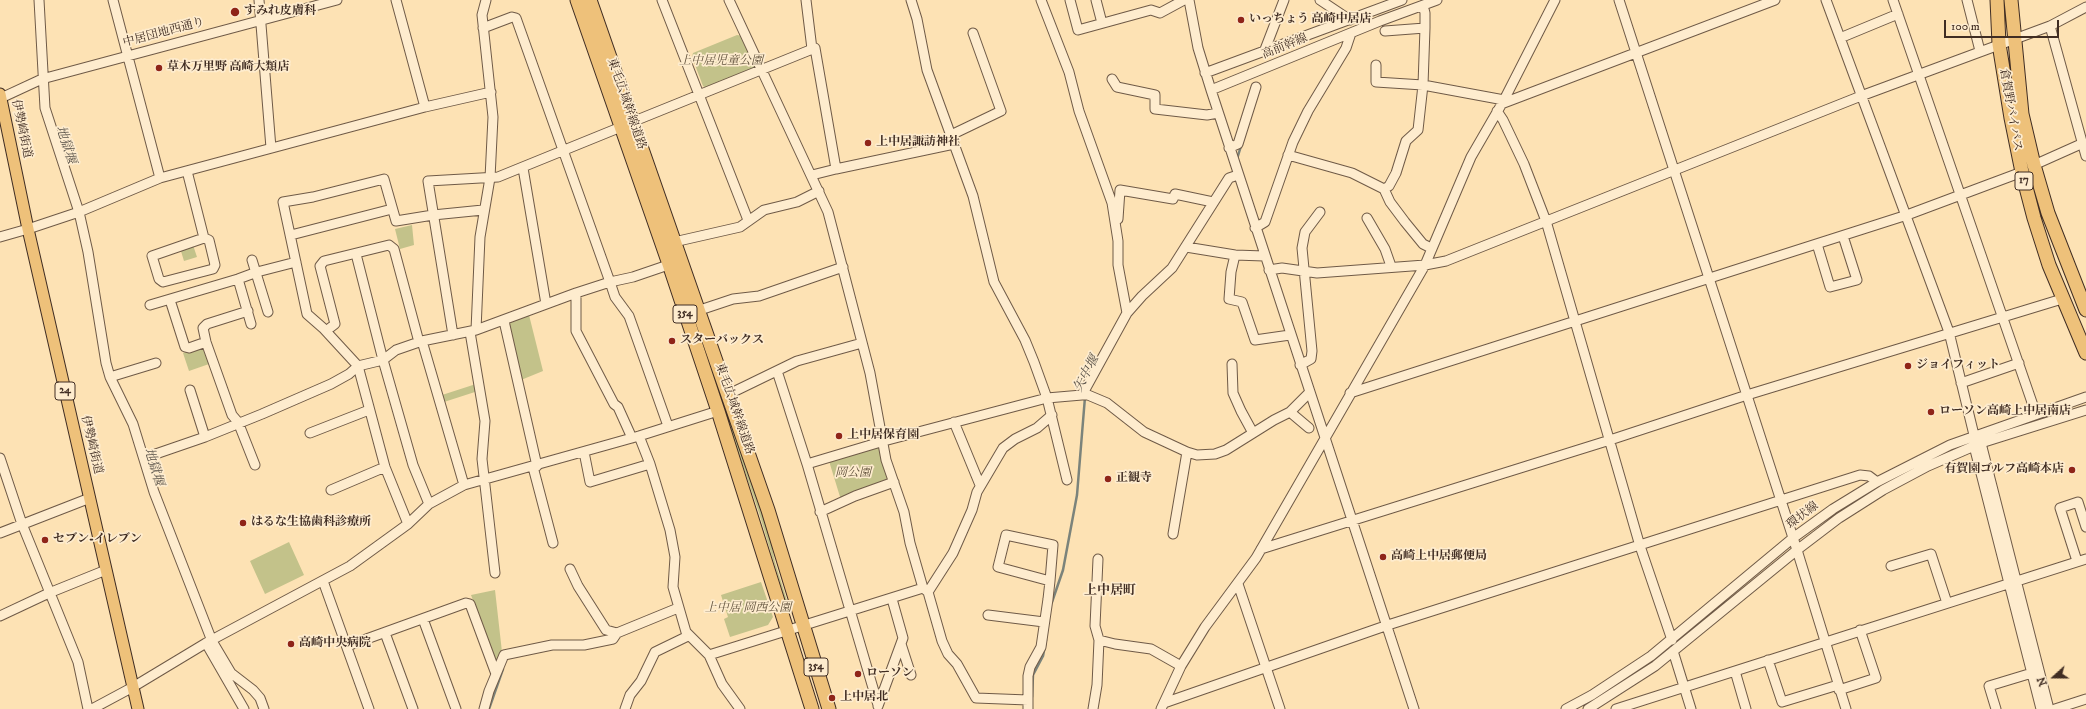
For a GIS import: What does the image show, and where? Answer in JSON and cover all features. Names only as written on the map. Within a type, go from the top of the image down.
[{"type":"highway","name":"東毛広域幹線道路","points":[[577,0],[674,242],[675,262],[700,310],[768,510],[829,709]]},
{"type":"highway","name":"東毛広域幹線道路","points":[[590,0],[626,124],[675,262],[718,411],[812,709]]},
{"type":"highway","name":"倉賀野バイパス","points":[[1997,0],[1999,44],[2022,172],[2034,218],[2062,299],[2086,353]]},
{"type":"highway","name":"倉賀野バイパス","points":[[2011,0],[2022,114],[2034,164],[2048,213],[2082,287],[2086,310]]},
{"type":"main road","name":"伊勢崎街道","points":[[0,96],[28,229],[138,709]]},
{"type":"street","points":[[39,0],[42,78],[45,108],[79,212],[88,252],[106,363],[110,377],[133,424],[154,492],[209,642],[244,709]]},
{"type":"street","points":[[113,0],[129,55],[160,178]]},
{"type":"street","points":[[259,0],[271,148]]},
{"type":"street","name":"中居団地西通り","points":[[0,96],[42,78],[337,0]]},
{"type":"street","points":[[396,0],[425,107]]},
{"type":"street","points":[[486,0],[482,16],[494,117],[490,178],[483,210],[473,331],[485,421],[482,459],[495,573]]},
{"type":"street","points":[[662,0],[748,220]]},
{"type":"street","points":[[729,0],[828,212],[862,343],[884,441],[886,460],[904,512],[910,543],[948,654],[957,664],[976,698],[1028,704],[1028,676],[1030,667],[1041,646],[1050,581],[1053,545],[1006,535],[998,567],[1050,581]]},
{"type":"street","points":[[806,0],[812,49]]},
{"type":"street","points":[[910,0],[917,19],[928,70],[973,196],[994,282],[1025,340],[1047,398],[1067,480]]},
{"type":"street","points":[[1042,0],[1069,72],[1079,111],[1112,203],[1117,232]]},
{"type":"street","points":[[1070,0],[1078,30],[1151,10],[1160,13],[1184,0]]},
{"type":"street","points":[[1096,0],[1102,23]]},
{"type":"street","points":[[1189,0],[1192,22],[1205,73],[1309,393],[1388,625],[1414,709]]},
{"type":"street","points":[[1264,52],[1284,0]]},
{"type":"street","points":[[1320,0],[1350,20]]},
{"type":"street","name":"高前幹線","points":[[1205,73],[1402,0]]},
{"type":"street","name":"高前幹線","points":[[1211,90],[1436,0]]},
{"type":"street","points":[[1162,706],[1181,666],[1205,627],[1238,584],[1261,549],[1425,265],[1471,157],[1555,0]]},
{"type":"street","points":[[1619,0],[1781,500],[1846,709]]},
{"type":"street","points":[[1376,65],[1376,82],[1423,86],[1500,105],[1775,0]]},
{"type":"street","points":[[1826,0],[1907,215],[1949,332],[1974,435]]},
{"type":"street","points":[[1893,0],[1920,74],[2036,414]]},
{"type":"street","points":[[1967,0],[1980,51]]},
{"type":"street","points":[[1384,190],[1389,186],[1396,173],[1406,141],[1418,130],[1423,86],[1425,14],[1423,5]]},
{"type":"street","points":[[1269,270],[1282,268],[1317,273],[1391,266],[1425,265],[1446,261],[1861,96],[2050,26],[2086,7]]},
{"type":"street","points":[[1840,38],[1898,14]]},
{"type":"street","points":[[483,28],[512,17],[516,18],[615,298],[629,316],[668,426]]},
{"type":"street","points":[[2050,26],[2081,144],[2086,156]]},
{"type":"street","points":[[1386,31],[1425,28]]},
{"type":"street","points":[[1255,228],[1265,222],[1288,156],[1308,111],[1346,48],[1351,33]]},
{"type":"street","points":[[951,135],[1001,111],[973,34]]},
{"type":"street","points":[[453,335],[428,181],[498,177],[815,48],[836,168]]},
{"type":"street","points":[[1112,79],[1117,87],[1155,95],[1155,109],[1207,115],[1218,113]]},
{"type":"street","points":[[1229,148],[1238,144],[1256,87]]},
{"type":"street","points":[[0,237],[79,212],[160,178],[425,107],[491,92]]},
{"type":"street","points":[[1500,105],[1503,120],[1524,164],[1546,221],[1576,320],[1640,546],[1672,640]]},
{"type":"street","points":[[812,175],[836,168],[954,144]]},
{"type":"street","points":[[2034,164],[2081,144]]},
{"type":"street","points":[[1288,156],[1352,173],[1384,190],[1390,202],[1405,222],[1423,244],[1431,248]]},
{"type":"street","points":[[523,168],[546,304]]},
{"type":"street","points":[[187,171],[204,238],[209,240],[215,265],[213,269],[163,282],[159,279],[152,256],[204,238]]},
{"type":"street","points":[[1350,393],[1907,215],[2022,172]]},
{"type":"street","points":[[1082,395],[1135,303],[1172,268],[1229,178],[1238,175]]},
{"type":"street","points":[[408,524],[384,467],[358,366],[326,331],[307,314],[283,202],[313,197],[384,179],[396,221],[433,215],[483,210]]},
{"type":"street","points":[[1128,313],[1118,265],[1117,232],[1120,190],[1173,198],[1175,194],[1213,202]]},
{"type":"street","points":[[674,242],[740,227],[764,210],[797,202],[819,191]]},
{"type":"street","points":[[291,235],[392,209]]},
{"type":"street","points":[[1300,365],[1311,359],[1312,351],[1302,248],[1306,232],[1320,212]]},
{"type":"street","points":[[1367,218],[1385,249],[1391,266]]},
{"type":"street","points":[[1817,244],[1830,287],[1857,280],[1843,236]]},
{"type":"street","points":[[326,331],[335,324],[320,266],[324,261],[389,245],[394,248],[420,342],[464,485]]},
{"type":"street","points":[[1186,247],[1235,255],[1264,256]]},
{"type":"street","points":[[356,254],[383,360],[413,465],[429,504]]},
{"type":"street","points":[[1235,255],[1231,272],[1229,299],[1242,302],[1256,340],[1290,335]]},
{"type":"street","points":[[252,260],[257,272],[268,312]]},
{"type":"street","points":[[150,305],[257,272],[296,262]]},
{"type":"street","points":[[144,458],[205,437],[331,384],[349,374],[358,366],[383,360],[396,350],[420,342],[473,331],[504,321],[576,293],[610,282],[633,277],[675,262]]},
{"type":"street","points":[[700,310],[733,299],[760,296],[843,267]]},
{"type":"street","points":[[238,279],[251,324]]},
{"type":"street","points":[[576,293],[576,331],[614,404],[618,407],[650,464],[663,503],[674,550],[675,566],[672,587],[688,636],[709,655],[722,684],[740,709]]},
{"type":"street","points":[[1261,549],[1610,440],[1747,395],[1949,332],[2062,299]]},
{"type":"street","points":[[170,300],[185,347],[189,348],[206,342]]},
{"type":"street","points":[[248,311],[207,324],[203,328],[206,342],[232,415],[238,422],[255,465]]},
{"type":"street","points":[[504,321],[553,543]]},
{"type":"street","points":[[729,394],[797,361],[862,343]]},
{"type":"street","points":[[110,377],[156,363]]},
{"type":"street","points":[[1961,383],[2019,363]]},
{"type":"street","points":[[1232,364],[1235,398],[1253,433]]},
{"type":"street","points":[[777,371],[851,611],[878,707]]},
{"type":"street","points":[[190,390],[205,437]]},
{"type":"street","points":[[806,464],[884,441],[1047,398],[1082,395],[1088,395],[1107,403],[1144,432],[1187,452],[1197,454],[1215,454],[1226,450],[1290,412],[1309,393]]},
{"type":"street","name":"環状線","points":[[1566,709],[1631,671],[1672,640],[1793,538],[1833,509],[1878,482],[1925,456],[1974,435],[2086,397]]},
{"type":"street","points":[[310,433],[369,410]]},
{"type":"street","name":"環状線","points":[[1588,709],[1600,707],[1673,651],[1797,550],[1839,518],[1883,490],[1928,466],[1978,445],[2086,410]]},
{"type":"street","points":[[92,709],[133,687],[209,642],[350,566],[408,524],[429,504],[464,485],[636,437],[718,411]]},
{"type":"street","points":[[1290,412],[1308,428]]},
{"type":"street","points":[[709,655],[851,611],[925,590],[953,553],[972,510],[980,485],[1002,448],[1015,439],[1037,428],[1052,414]]},
{"type":"street","points":[[954,422],[980,485]]},
{"type":"street","points":[[1978,445],[2013,583],[2049,709]]},
{"type":"street","points":[[584,452],[590,482],[650,464]]},
{"type":"street","points":[[1172,534],[1187,452]]},
{"type":"street","points":[[0,458],[22,524],[78,662],[88,709]]},
{"type":"street","points":[[331,490],[384,467]]},
{"type":"street","points":[[1162,706],[1388,625],[1860,475],[1869,476],[1878,482]]},
{"type":"street","points":[[820,512],[855,496],[894,482]]},
{"type":"street","points":[[0,533],[90,498]]},
{"type":"street","points":[[1616,709],[1824,641],[2013,583],[2082,560],[2060,508],[2078,502],[2086,527]]},
{"type":"street","points":[[1892,566],[1931,554],[1947,603]]},
{"type":"street","points":[[1093,709],[1097,685],[1099,640],[1095,626],[1098,559]]},
{"type":"street","points":[[570,569],[578,586],[606,630],[617,633]]},
{"type":"street","points":[[0,616],[49,593],[106,570]]},
{"type":"street","points":[[323,581],[369,709]]},
{"type":"street","points":[[2013,583],[2041,709]]},
{"type":"street","points":[[1238,584],[1280,709]]},
{"type":"street","points":[[878,707],[903,638],[892,599]]},
{"type":"street","points":[[347,646],[466,602],[470,604],[496,674]]},
{"type":"street","points":[[484,709],[504,655],[552,645],[584,645],[603,642],[613,639],[617,633],[678,608]]},
{"type":"street","points":[[988,615],[1044,622]]},
{"type":"street","points":[[423,619],[456,709]]},
{"type":"street","points":[[1768,660],[1782,702],[1876,678],[1860,630]]},
{"type":"street","points":[[385,633],[413,709]]},
{"type":"street","points":[[625,709],[630,695],[641,681],[655,652],[688,636]]},
{"type":"street","points":[[1099,640],[1115,644],[1151,649],[1181,666]]},
{"type":"street","points":[[209,642],[231,673],[253,690],[260,698],[264,709]]},
{"type":"street","points":[[901,644],[911,675]]},
{"type":"street","points":[[1673,651],[1691,709]]},
{"type":"street","points":[[1734,671],[1746,709]]},
{"type":"street","points":[[1996,709],[1989,686],[2032,673]]},
{"type":"street","points":[[2055,709],[2086,699]]},
{"type":"green space","name":"上中居児童公園","points":[[737,35],[743,36],[756,65],[753,70],[708,89],[703,86],[692,57],[693,53]]},
{"type":"green space","points":[[412,225],[414,245],[400,249],[395,229]]},
{"type":"green space","points":[[193,245],[197,257],[184,261],[180,248]]},
{"type":"green space","points":[[682,274],[767,523],[775,562],[790,610],[788,610],[759,513],[678,276]]},
{"type":"green space","points":[[529,315],[543,371],[521,380],[508,325],[510,322]]},
{"type":"green space","points":[[199,348],[205,351],[209,364],[189,371],[183,353]]},
{"type":"green space","points":[[476,384],[478,391],[444,402],[442,395]]},
{"type":"green space","name":"岡公園","points":[[880,444],[889,479],[886,482],[841,500],[829,461]]},
{"type":"green space","points":[[289,542],[304,575],[265,594],[250,561]]},
{"type":"green space","name":"上中居 岡西公園","points":[[761,582],[773,617],[768,625],[730,637],[724,619],[728,617],[721,595]]},
{"type":"green space","points":[[495,590],[502,652],[496,663],[471,595]]},
{"type":"waterway","name":"矢中堰","points":[[1237,159],[1241,146]]},
{"type":"waterway","name":"矢中堰","points":[[1052,602],[1063,570],[1077,495],[1085,397]]},
{"type":"waterway","name":"矢中堰","points":[[1032,697],[1033,675],[1043,656],[1046,640]]},
{"type":"waterway","points":[[489,709],[503,669]]},
{"type":"place","name":"すみれ皮膚科","points":[[235,12]]},
{"type":"place","name":"いっちょう 高崎中居店","points":[[1241,20]]},
{"type":"place","name":"草木万里野 高崎大類店","points":[[159,68]]},
{"type":"place","name":"上中居諏訪神社","points":[[868,143]]},
{"type":"place","name":"スターバックス","points":[[672,341]]},
{"type":"place","name":"ジョイフィット","points":[[1908,366]]},
{"type":"place","name":"ローソン高崎上中居南店","points":[[1931,412]]},
{"type":"place","name":"上中居保育園","points":[[839,436]]},
{"type":"place","name":"有賀園ゴルフ高崎本店","points":[[2072,470]]},
{"type":"place","name":"正観寺","points":[[1108,479]]},
{"type":"place","name":"はるな生協歯科診療所","points":[[243,523]]},
{"type":"place","name":"セブン-イレブン","points":[[45,540]]},
{"type":"place","name":"高崎上中居郵便局","points":[[1383,557]]},
{"type":"place","name":"高崎中央病院","points":[[291,644]]},
{"type":"place","name":"ローソン","points":[[858,674]]},
{"type":"place","name":"上中居北","points":[[832,698]]},
{"type":"district","name":"上中居町","points":[[1110,591]]},
{"type":"water label","name":"地獄堰","points":[[65,145]]},
{"type":"water label","name":"地獄堰","points":[[153,467]]}]
